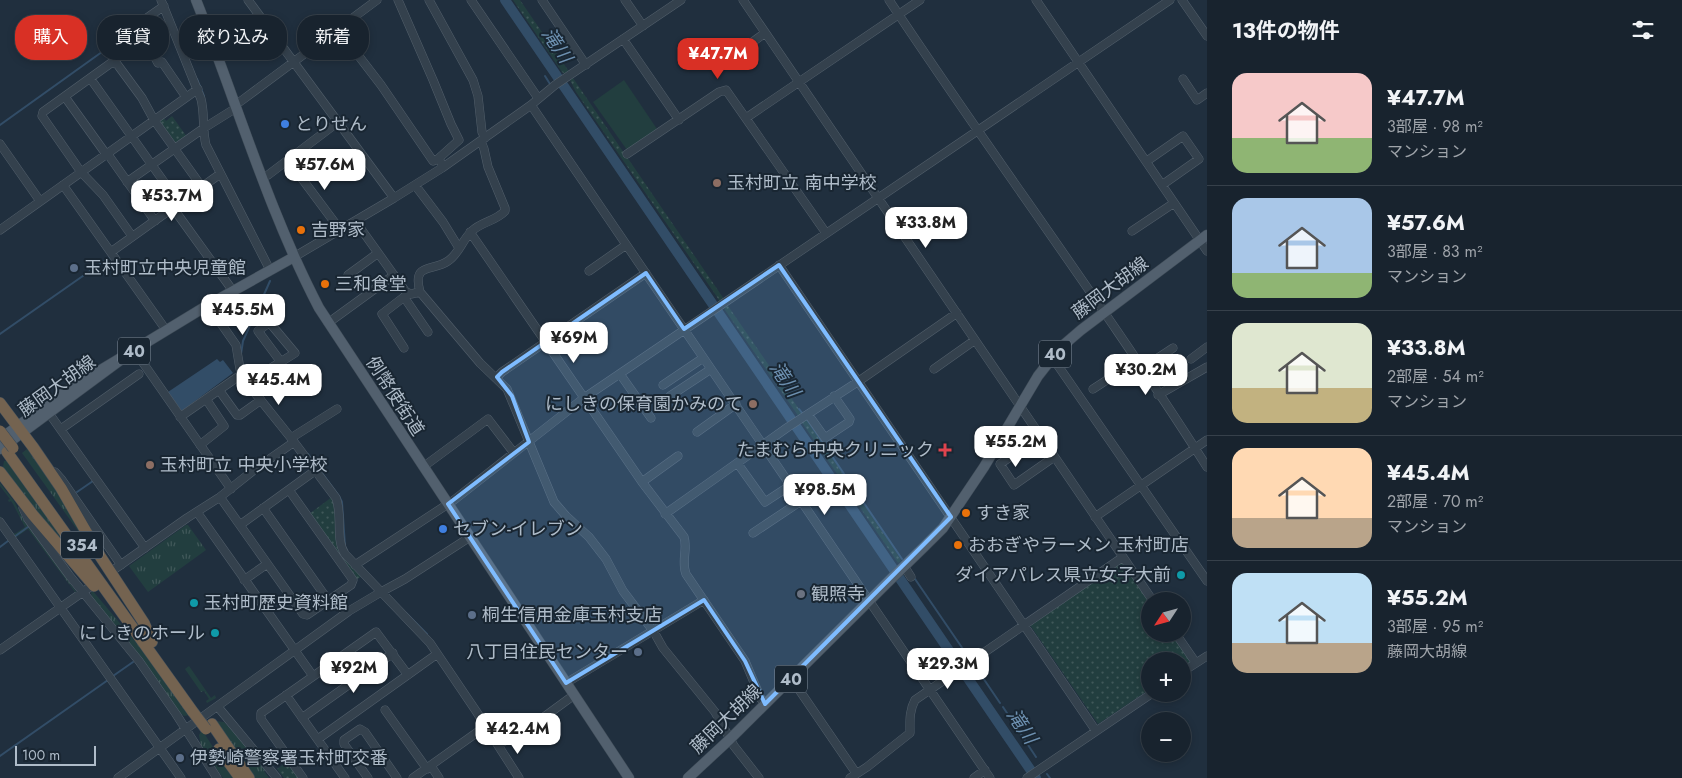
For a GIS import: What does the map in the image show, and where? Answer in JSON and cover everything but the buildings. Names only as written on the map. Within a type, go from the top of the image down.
[{"type":"highway","name":"354","points":[[0,403],[45,465],[144,624],[149,644]]},
{"type":"highway","name":"354","points":[[0,431],[3,446],[196,710],[250,778]]},
{"type":"highway","name":"354","points":[[0,472],[33,515],[76,563],[128,628],[149,644]]},
{"type":"highway","name":"354","points":[[209,726],[240,778]]},
{"type":"main road","name":"例幣使街道","points":[[196,0],[262,177],[294,257],[319,308],[629,778]]},
{"type":"main road","name":"藤岡大胡線","points":[[688,778],[932,540],[951,517],[984,468],[1038,376],[1066,342],[1203,237]]},
{"type":"main road","name":"藤岡大胡線","points":[[3,446],[88,376],[294,257]]},
{"type":"main road","name":"藤岡大胡線","points":[[46,409],[101,374],[134,350]]},
{"type":"street","points":[[248,0],[394,198]]},
{"type":"street","points":[[356,15],[377,0]]},
{"type":"street","points":[[362,60],[433,162],[459,140],[398,0]]},
{"type":"street","points":[[429,0],[473,80],[478,96],[488,167],[506,208],[502,214],[470,232],[456,253],[447,262],[423,270],[420,273],[418,284],[420,292],[480,363],[507,388],[512,396],[554,502],[566,516],[589,536],[606,559],[623,591],[654,632],[663,648],[715,712],[730,739],[759,778]]},
{"type":"street","points":[[471,0],[540,97]]},
{"type":"street","points":[[542,0],[586,64]]},
{"type":"street","points":[[625,0],[643,26]]},
{"type":"street","points":[[294,257],[356,222],[443,167],[483,140],[567,77],[681,0]]},
{"type":"street","points":[[743,0],[1148,592]]},
{"type":"street","points":[[888,0],[1104,313],[1207,467]]},
{"type":"street","points":[[746,118],[920,0]]},
{"type":"street","points":[[1036,0],[1174,203],[1203,237],[1207,251]]},
{"type":"street","points":[[355,565],[448,504],[584,398],[1170,0]]},
{"type":"street","points":[[1182,0],[1207,36]]},
{"type":"street","points":[[148,15],[162,3],[204,108],[206,145],[270,270]]},
{"type":"street","points":[[729,59],[766,33]]},
{"type":"street","points":[[624,39],[679,120]]},
{"type":"street","points":[[157,60],[162,62],[186,97]]},
{"type":"street","points":[[127,182],[297,60]]},
{"type":"street","points":[[132,236],[103,195],[81,172],[42,116],[43,112],[111,63],[117,64],[142,98],[154,120],[202,187]]},
{"type":"street","points":[[90,78],[152,164],[176,205],[233,291]]},
{"type":"street","points":[[1183,79],[1197,100],[1207,93]]},
{"type":"street","points":[[0,230],[198,89]]},
{"type":"street","points":[[627,154],[724,90],[728,92],[826,233]]},
{"type":"street","points":[[65,97],[155,221]]},
{"type":"street","points":[[531,105],[990,778]]},
{"type":"street","points":[[262,177],[268,175],[338,122]]},
{"type":"street","points":[[1147,161],[1183,136],[1199,159],[1162,185]]},
{"type":"street","points":[[0,144],[40,201]]},
{"type":"street","points":[[438,159],[443,167]]},
{"type":"street","points":[[291,164],[340,231]]},
{"type":"street","points":[[110,252],[220,174]]},
{"type":"street","points":[[415,185],[443,222],[459,248]]},
{"type":"street","points":[[63,186],[166,330]]},
{"type":"street","points":[[1132,232],[1174,203]]},
{"type":"street","points":[[356,222],[394,275],[428,332]]},
{"type":"street","points":[[470,232],[642,482],[686,540],[685,569],[745,661],[761,699],[765,704]]},
{"type":"street","points":[[589,271],[626,245]]},
{"type":"street","points":[[348,275],[378,253]]},
{"type":"street","points":[[779,265],[1096,731]]},
{"type":"street","points":[[497,377],[646,274]]},
{"type":"street","points":[[328,324],[394,275]]},
{"type":"street","points":[[404,348],[382,314],[406,296],[420,292]]},
{"type":"street","points":[[208,305],[236,345],[242,374],[247,383],[336,498],[340,509],[342,548],[345,554],[419,630],[486,726],[519,778]]},
{"type":"street","points":[[247,383],[295,353],[258,309]]},
{"type":"street","points":[[665,514],[788,427],[859,381],[957,313]]},
{"type":"street","points":[[270,322],[258,331],[281,362]]},
{"type":"street","points":[[933,368],[975,340]]},
{"type":"street","points":[[1191,359],[1207,347]]},
{"type":"street","points":[[1141,369],[1173,348]]},
{"type":"street","points":[[134,350],[231,489]]},
{"type":"street","points":[[1052,357],[1207,580]]},
{"type":"street","points":[[663,386],[703,358]]},
{"type":"street","points":[[1092,390],[1136,361]]},
{"type":"street","points":[[1158,394],[1207,367]]},
{"type":"street","points":[[670,396],[711,369]]},
{"type":"street","points":[[61,429],[139,374]]},
{"type":"street","points":[[180,417],[242,374]]},
{"type":"street","points":[[620,374],[651,418]]},
{"type":"street","points":[[219,390],[237,415],[240,415],[261,400]]},
{"type":"street","points":[[808,414],[824,437],[826,438],[835,432],[851,420],[834,396]]},
{"type":"street","points":[[200,444],[224,426],[206,399]]},
{"type":"street","points":[[697,432],[736,404]]},
{"type":"street","points":[[46,409],[145,548]]},
{"type":"street","points":[[112,571],[220,497],[293,440],[337,409]]},
{"type":"street","points":[[423,467],[488,419],[514,453]]},
{"type":"street","points":[[1040,436],[1000,464],[1014,485],[1054,457]]},
{"type":"street","points":[[1095,517],[1207,440]]},
{"type":"street","points":[[642,482],[678,456]]},
{"type":"street","points":[[738,464],[765,502],[791,485]]},
{"type":"street","points":[[45,465],[62,480],[121,565]]},
{"type":"street","points":[[240,524],[316,470]]},
{"type":"street","points":[[220,497],[304,615],[308,615],[351,585],[353,580],[289,490]]},
{"type":"street","points":[[21,499],[28,519],[83,592],[139,661],[217,778]]},
{"type":"street","points":[[753,534],[801,500]]},
{"type":"street","points":[[262,508],[328,600]]},
{"type":"street","points":[[197,512],[313,676]]},
{"type":"street","points":[[0,522],[181,778]]},
{"type":"street","points":[[118,778],[349,612],[470,537]]},
{"type":"street","points":[[791,678],[853,776],[910,733],[911,706],[914,700],[1123,557]]},
{"type":"street","points":[[244,580],[268,564]]},
{"type":"street","points":[[903,568],[911,577]]},
{"type":"street","points":[[0,650],[90,587]]},
{"type":"street","points":[[566,683],[654,632],[704,600]]},
{"type":"street","points":[[303,778],[260,717],[262,713],[376,632],[408,674]]},
{"type":"street","points":[[1182,642],[1196,663]]},
{"type":"street","points":[[302,718],[393,653]]},
{"type":"street","points":[[318,739],[437,654]]},
{"type":"street","points":[[1191,666],[1207,656]]},
{"type":"street","points":[[286,695],[345,778]]},
{"type":"street","points":[[498,744],[574,695]]},
{"type":"street","points":[[1027,778],[1141,701]]},
{"type":"street","points":[[218,707],[277,778]]},
{"type":"street","points":[[385,710],[439,778]]},
{"type":"street","points":[[413,778],[486,726]]},
{"type":"street","points":[[368,778],[344,744],[344,740],[360,729],[365,732],[397,778]]},
{"type":"street","points":[[974,778],[985,770]]},
{"type":"highlighted area","points":[[779,265],[951,517],[765,704],[745,661],[704,600],[566,683],[448,504],[529,442],[512,396],[497,377],[502,372],[646,273],[684,329]]},
{"type":"green space","points":[[513,0],[520,0],[570,73],[566,75],[562,72]]},
{"type":"green space","points":[[573,78],[623,154],[627,157],[724,299],[720,302],[576,92],[570,80]]},
{"type":"green space","points":[[624,80],[657,129],[627,150],[593,102]]},
{"type":"green space","points":[[172,116],[187,137],[177,144],[174,143],[159,123],[163,117],[166,121]]},
{"type":"green space","points":[[726,303],[803,415],[799,417],[725,310],[723,305]]},
{"type":"green space","points":[[805,418],[900,558],[901,561],[898,563],[801,421]]},
{"type":"green space","points":[[27,449],[59,494],[94,553],[22,453]]},
{"type":"green space","points":[[4,461],[7,461],[77,559],[3,467]]},
{"type":"green space","points":[[0,483],[14,501],[24,521],[77,593],[62,604],[0,518],[0,516],[13,534],[25,527],[13,504],[11,501],[9,502],[8,500],[10,499],[0,486]],"holes":[[[28,529],[75,592],[74,595],[62,603],[15,538]]]},
{"type":"green space","points":[[332,497],[337,518],[339,550],[362,576],[356,580],[309,514]]},
{"type":"green space","points":[[188,525],[206,550],[148,592],[129,566]]},
{"type":"green space","points":[[1122,560],[1143,592],[1141,592],[1141,642],[1178,642],[1185,652],[1141,652],[1141,695],[1098,724],[1030,625]]},
{"type":"green space","points":[[92,590],[155,665],[190,715],[184,716],[178,711],[148,667],[93,600]]},
{"type":"green space","points":[[189,666],[211,698],[215,695],[216,698],[207,703],[206,701],[209,699],[204,691],[201,692],[185,669]]},
{"type":"green space","points":[[215,721],[224,722],[238,735],[274,778],[266,770],[264,771],[269,778],[255,778]]},
{"type":"green space","points":[[202,730],[233,778],[223,778],[201,746],[199,735]]},
{"type":"green space","points":[[288,761],[300,778],[284,778],[277,769]]},
{"type":"water","points":[[217,359],[220,362],[223,360],[233,373],[181,410],[168,392]]},
{"type":"waterway","name":"滝川","points":[[505,0],[1036,778]]},
{"type":"waterway","points":[[0,125],[97,55]]},
{"type":"waterway","points":[[545,76],[550,84]]},
{"type":"waterway","points":[[197,79],[204,96]]},
{"type":"waterway","name":"滝川","points":[[568,99],[572,96]]},
{"type":"waterway","points":[[0,334],[110,257]]},
{"type":"waterway","points":[[258,308],[270,281]]},
{"type":"waterway","points":[[241,354],[243,341],[256,312]]},
{"type":"waterway","points":[[799,409],[803,414]]},
{"type":"waterway","points":[[806,418],[902,559]]},
{"type":"waterway","points":[[308,454],[342,502],[345,546]]},
{"type":"waterway","points":[[77,492],[93,481]]},
{"type":"waterway","points":[[14,537],[28,527]]},
{"type":"waterway","points":[[0,547],[8,541]]},
{"type":"waterway","points":[[915,579],[965,652]]},
{"type":"waterway","points":[[406,613],[427,634]]},
{"type":"waterway","points":[[113,676],[133,662]]},
{"type":"waterway","points":[[977,669],[1000,703]]},
{"type":"waterway","points":[[0,756],[108,680]]},
{"type":"waterway","points":[[1003,707],[1036,757]]},
{"type":"waterway","points":[[1047,774],[1050,778]]},
{"type":"place","name":"とりせん","points":[[285,124]]},
{"type":"place","name":"玉村町立 南中学校","points":[[717,183]]},
{"type":"place","name":"吉野家","points":[[301,230]]},
{"type":"place","name":"玉村町立中央児童館","points":[[74,268]]},
{"type":"place","name":"三和食堂","points":[[325,284]]},
{"type":"place","name":"にしきの保育園かみのて","points":[[753,404]]},
{"type":"place","name":"たまむら中央クリニック","points":[[945,450]]},
{"type":"place","name":"玉村町立 中央小学校","points":[[150,465]]},
{"type":"place","name":"すき家","points":[[966,513]]},
{"type":"place","name":"セブン-イレブン","points":[[443,529]]},
{"type":"place","name":"おおぎやラーメン 玉村町店","points":[[958,545]]},
{"type":"place","name":"ダイアパレス県立女子大前","points":[[1181,575]]},
{"type":"place","name":"観照寺","points":[[801,594]]},
{"type":"place","name":"玉村町歴史資料館","points":[[194,603]]},
{"type":"place","name":"桐生信用金庫玉村支店","points":[[472,615]]},
{"type":"place","name":"にしきのホール","points":[[215,633]]},
{"type":"place","name":"八丁目住民センター","points":[[638,652]]},
{"type":"place","name":"伊勢崎警察署玉村町交番","points":[[180,758]]}]
